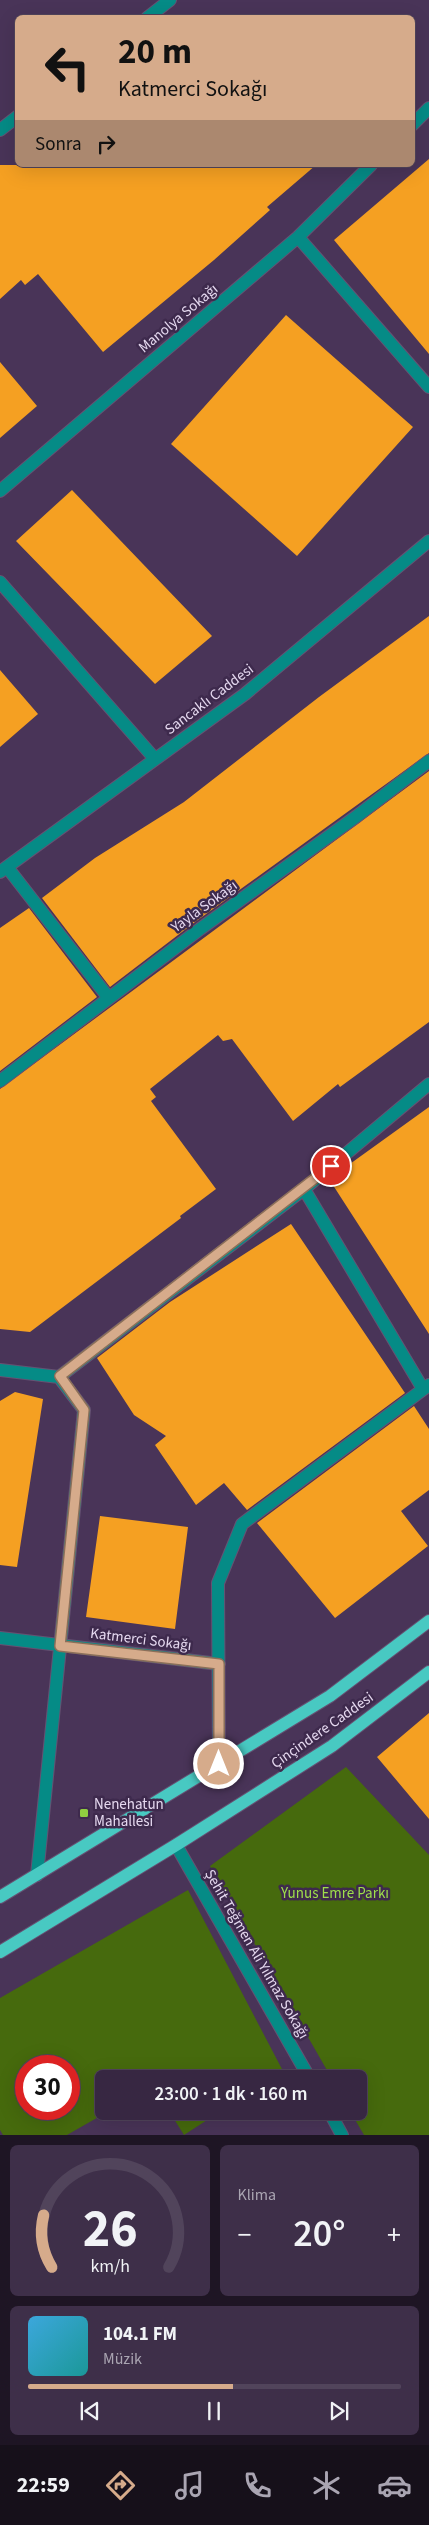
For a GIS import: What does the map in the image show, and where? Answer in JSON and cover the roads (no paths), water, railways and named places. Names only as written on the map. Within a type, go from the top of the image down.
[{"type":"main road","name":"Çinçindere Caddesi","points":[[0,1897],[330,1696],[429,1621]]},
{"type":"main road","name":"Çinçindere Caddesi","points":[[0,1952],[176,1845],[332,1746],[429,1672]]},
{"type":"street","points":[[151,15],[170,0]]},
{"type":"street","points":[[415,122],[429,108]]},
{"type":"street","points":[[0,130],[15,118]]},
{"type":"street","name":"Manolya Sokağı","points":[[0,491],[298,237],[369,167]]},
{"type":"street","points":[[298,237],[429,387]]},
{"type":"street","name":"Sancaklı Caddesi","points":[[3,869],[245,694],[429,541]]},
{"type":"street","points":[[0,582],[155,759]]},
{"type":"street","name":"Yayla Sokağı","points":[[0,1081],[108,997],[357,816],[429,761]]},
{"type":"street","points":[[3,869],[108,997]]},
{"type":"street","points":[[0,1370],[60,1376],[304,1189],[429,1084]]},
{"type":"street","points":[[219,1764],[218,1583],[242,1524],[426,1387],[304,1189]]},
{"type":"street","points":[[37,1875],[84,1410],[60,1376]]},
{"type":"street","name":"Katmerci Sokağı","points":[[0,1638],[219,1664]]},
{"type":"street","name":"Şehit Teğmen Ali Yılmaz Sokağı","points":[[176,1845],[305,2070]]},
{"type":"street","points":[[334,2120],[342,2135]]},
{"type":"place","name":"Nenehatun Mahallesi","points":[[84,1813]]},
{"type":"park label","name":"Yunus Emre Parkı","points":[[335,1893]]}]
